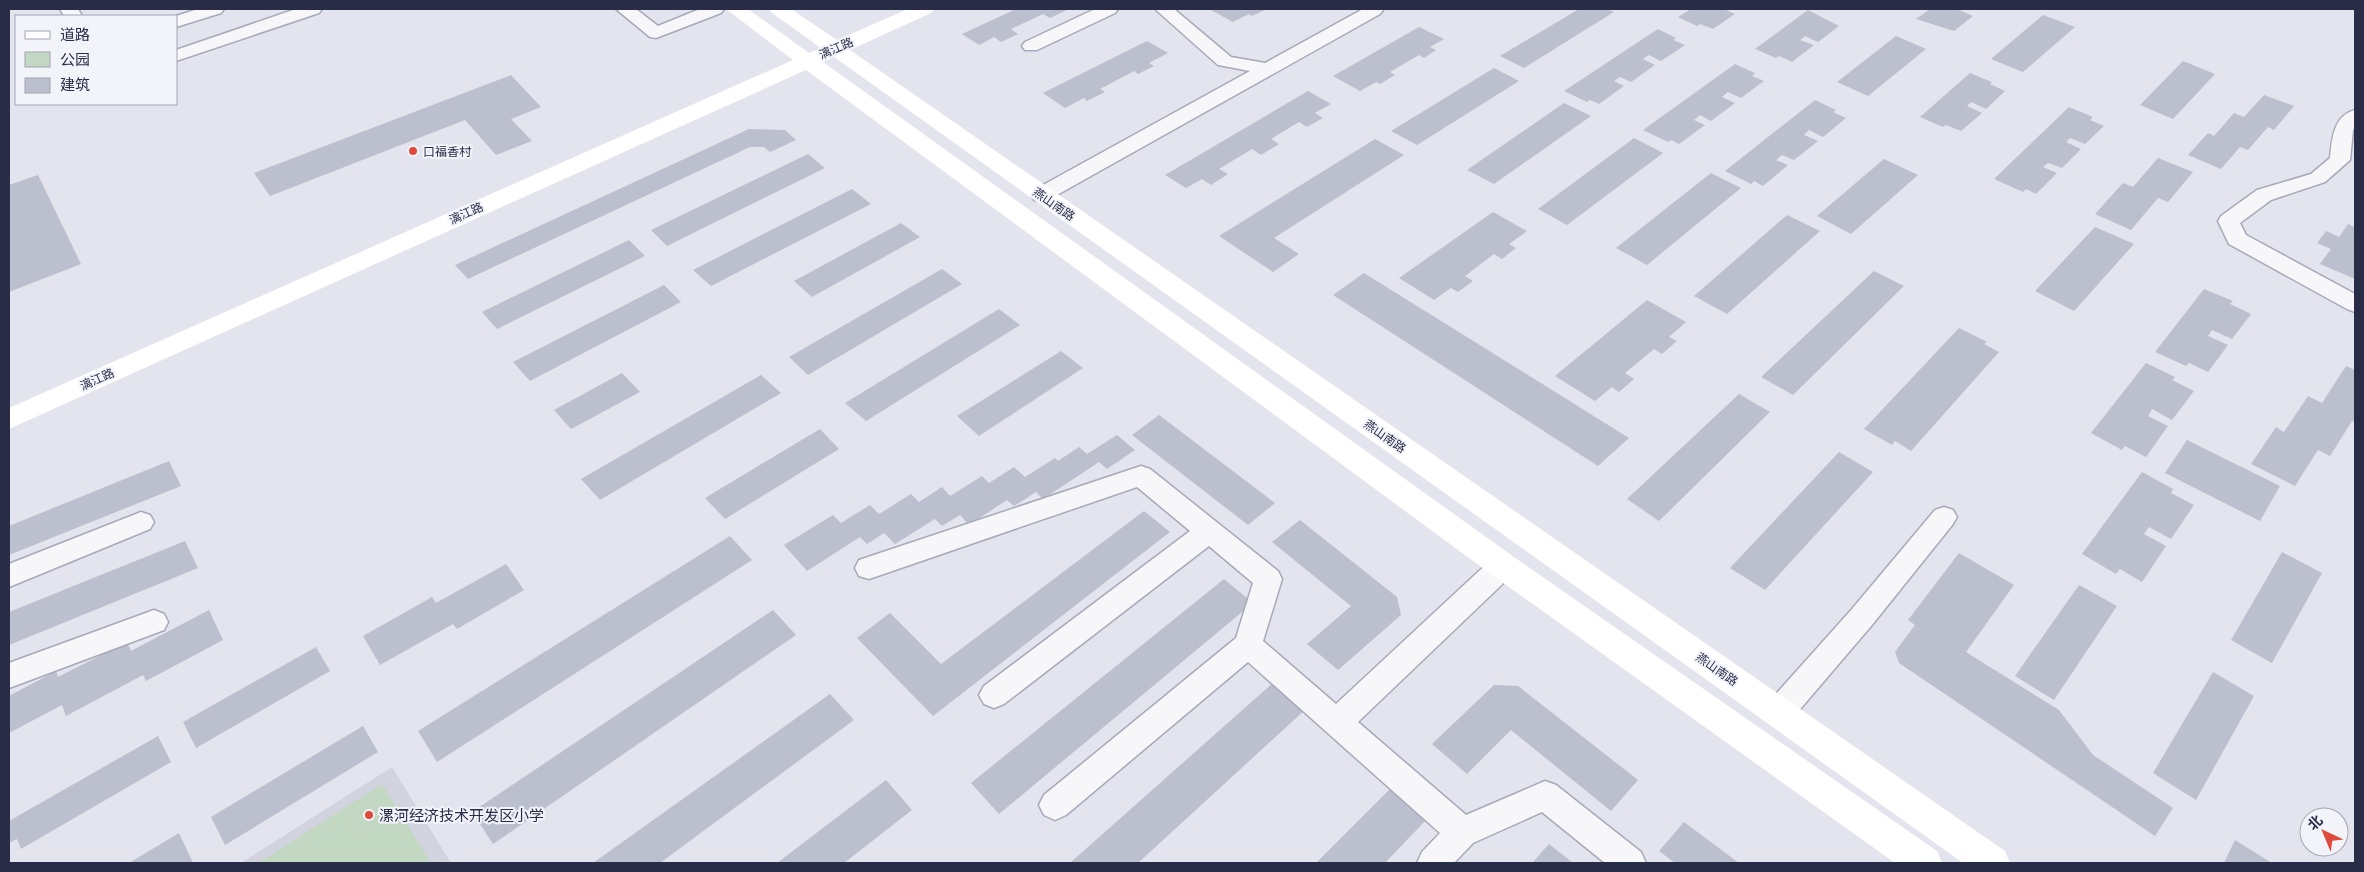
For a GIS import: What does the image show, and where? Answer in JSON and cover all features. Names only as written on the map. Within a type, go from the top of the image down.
[{"type":"main road","name":"燕山南路","points":[[736,9],[814,49],[1041,195],[1992,863]]},
{"type":"main road","name":"燕山南路","points":[[779,9],[814,49],[1015,210],[1503,566],[1924,863]]},
{"type":"main road","name":"漓江路","points":[[9,419],[814,49],[889,9]]},
{"type":"main road","name":"漓江路","points":[[9,399],[814,49],[924,9]]},
{"type":"main road","points":[[1015,210],[1041,195]]},
{"type":"main road","points":[[1186,335],[1214,316]]},
{"type":"main road","points":[[1503,566],[1532,539]]},
{"type":"street","points":[[178,21],[215,9]]},
{"type":"street","points":[[260,9],[273,22]]},
{"type":"street","points":[[178,55],[314,9]]},
{"type":"street","points":[[625,9],[656,34],[715,9]]},
{"type":"street","points":[[1031,46],[1109,9]]},
{"type":"street","points":[[1164,9],[1225,61],[1267,69]]},
{"type":"street","points":[[1041,195],[1374,10]]},
{"type":"street","points":[[2355,116],[2343,130],[2340,160],[2318,178],[2264,195],[2229,221],[2236,239],[2355,304]]},
{"type":"street","points":[[869,568],[1141,476],[1268,579],[1248,645],[1056,805]]},
{"type":"street","points":[[1779,712],[1862,617],[1944,517]]},
{"type":"street","points":[[9,576],[141,522]]},
{"type":"street","points":[[994,695],[1209,531]]},
{"type":"street","points":[[1336,723],[1503,566]]},
{"type":"street","points":[[9,676],[154,622]]},
{"type":"street","points":[[1248,645],[1462,832]]},
{"type":"street","points":[[1433,863],[1462,832],[1545,795],[1630,863]]},
{"type":"shaded area","name":"漯河经济技术开发区小学","points":[[392,767],[451,863],[241,863]]},
{"type":"green space","name":"漯河经济技术开发区小学","points":[[382,784],[431,863],[258,863]]},
{"type":"building","points":[[1016,9],[1067,10],[1050,18],[1043,14],[1011,29],[1018,34],[1001,42],[994,37],[979,45],[962,34]]},
{"type":"building","points":[[1209,9],[1267,9],[1252,16],[1249,14],[1233,22]]},
{"type":"building","points":[[1579,9],[1607,9],[1614,12],[1524,68],[1500,56]]},
{"type":"building","points":[[1691,9],[1724,9],[1735,14],[1713,29],[1700,24],[1697,26],[1678,17]]},
{"type":"building","points":[[1930,9],[1961,9],[1959,10],[1973,16],[1954,31],[1916,19]]},
{"type":"building","points":[[1808,10],[1839,26],[1818,42],[1805,36],[1800,40],[1814,45],[1792,62],[1779,56],[1776,58],[1755,49]]},
{"type":"building","points":[[2043,15],[2075,27],[2023,72],[1991,59]]},
{"type":"building","points":[[1419,27],[1444,39],[1430,47],[1436,50],[1424,58],[1419,55],[1390,72],[1395,75],[1380,84],[1376,82],[1360,91],[1333,76]]},
{"type":"building","points":[[1658,29],[1676,38],[1673,40],[1685,45],[1661,61],[1649,55],[1643,59],[1655,65],[1631,82],[1620,77],[1614,81],[1624,86],[1599,104],[1590,100],[1587,102],[1564,91]]},
{"type":"building","points":[[1896,36],[1926,49],[1868,96],[1837,82]]},
{"type":"building","points":[[1147,41],[1168,53],[1149,63],[1154,66],[1138,74],[1134,71],[1100,89],[1105,92],[1087,101],[1084,98],[1065,108],[1043,93]]},
{"type":"building","points":[[2183,61],[2215,74],[2173,119],[2140,105]]},
{"type":"building","points":[[1735,64],[1755,73],[1752,76],[1764,81],[1741,98],[1728,92],[1722,97],[1735,103],[1711,121],[1700,115],[1694,120],[1705,125],[1679,144],[1671,140],[1668,142],[1643,130]]},
{"type":"building","points":[[1494,68],[1519,81],[1417,145],[1391,131]]},
{"type":"building","points":[[1970,73],[1992,82],[1990,84],[2005,91],[1986,109],[1971,102],[1967,106],[1982,113],[1961,131],[1946,125],[1943,127],[1920,117]]},
{"type":"building","points":[[511,75],[541,107],[511,119],[532,141],[496,155],[465,120],[270,196],[254,173]]},
{"type":"building","points":[[1308,91],[1331,104],[1315,113],[1323,118],[1307,127],[1299,122],[1271,139],[1279,144],[1261,155],[1252,149],[1219,169],[1228,174],[1211,185],[1202,179],[1186,188],[1165,175]]},
{"type":"building","points":[[2264,95],[2294,106],[2274,130],[2268,127],[2248,150],[2240,147],[2221,169],[2188,155],[2208,133],[2214,136],[2234,113],[2244,117]]},
{"type":"building","points":[[1815,100],[1836,110],[1833,112],[1846,118],[1823,137],[1809,130],[1804,135],[1818,141],[1794,160],[1782,155],[1776,160],[1788,165],[1763,186],[1754,181],[1751,184],[1725,171]]},
{"type":"building","points":[[1564,103],[1591,116],[1494,184],[1467,170]]},
{"type":"building","points":[[2069,107],[2093,117],[2090,120],[2104,126],[2085,144],[2070,138],[2066,142],[2081,149],[2062,168],[2048,163],[2043,167],[2057,173],[2036,194],[2026,189],[2023,192],[1994,179]]},
{"type":"building","points":[[749,129],[785,130],[796,140],[770,152],[764,147],[750,147],[468,279],[455,265]]},
{"type":"building","points":[[1634,138],[1663,153],[1567,225],[1538,209]]},
{"type":"building","points":[[1375,139],[1404,155],[1274,238],[1299,254],[1273,272],[1219,236]]},
{"type":"building","points":[[808,154],[825,168],[667,246],[651,230]]},
{"type":"building","points":[[2158,158],[2193,172],[2168,202],[2158,198],[2131,230],[2095,214],[2123,183],[2133,187]]},
{"type":"building","points":[[1884,159],[1918,175],[1851,234],[1817,216]]},
{"type":"building","points":[[1711,173],[1741,188],[1647,265],[1616,248]]},
{"type":"building","points":[[38,175],[81,264],[9,292],[9,185]]},
{"type":"building","points":[[852,189],[871,204],[711,286],[693,270]]},
{"type":"building","points":[[1493,212],[1527,231],[1509,244],[1516,248],[1502,259],[1494,254],[1465,276],[1473,281],[1458,292],[1451,288],[1434,300],[1399,278]]},
{"type":"building","points":[[1787,215],[1820,231],[1727,314],[1694,296]]},
{"type":"building","points":[[901,223],[920,237],[812,297],[794,281]]},
{"type":"building","points":[[2348,224],[2355,227],[2355,279],[2320,264],[2331,249],[2317,243],[2326,231],[2339,237]]},
{"type":"building","points":[[2095,227],[2134,244],[2074,311],[2035,291]]},
{"type":"building","points":[[629,240],[645,256],[497,329],[482,312]]},
{"type":"building","points":[[942,269],[962,284],[808,375],[789,357]]},
{"type":"building","points":[[1874,271],[1904,286],[1793,395],[1761,377]]},
{"type":"building","points":[[1364,273],[1629,438],[1598,466],[1333,295]]},
{"type":"building","points":[[664,285],[681,302],[530,381],[513,362]]},
{"type":"building","points":[[2204,289],[2233,301],[2230,304],[2251,314],[2232,339],[2212,330],[2208,336],[2228,345],[2208,372],[2189,363],[2186,366],[2155,352]]},
{"type":"building","points":[[1647,300],[1686,322],[1669,337],[1677,341],[1662,354],[1654,349],[1625,373],[1634,379],[1619,392],[1612,387],[1595,401],[1555,376]]},
{"type":"building","points":[[999,309],[1020,325],[866,421],[845,403]]},
{"type":"building","points":[[1959,328],[1987,342],[1984,344],[1999,352],[1911,451],[1895,441],[1892,445],[1864,429]]},
{"type":"building","points":[[1061,351],[1083,368],[979,436],[957,416]]},
{"type":"building","points":[[2146,363],[2175,377],[2172,380],[2194,391],[2172,420],[2152,409],[2148,416],[2168,426],[2146,457],[2125,446],[2122,450],[2091,433]]},
{"type":"building","points":[[2346,366],[2355,370],[2355,422],[2352,421],[2330,456],[2318,450],[2295,486],[2251,464],[2276,427],[2284,432],[2308,396],[2322,403]]},
{"type":"building","points":[[622,373],[640,392],[571,429],[554,410]]},
{"type":"building","points":[[761,375],[781,393],[600,500],[581,479]]},
{"type":"building","points":[[1739,394],[1770,412],[1659,521],[1627,499]]},
{"type":"building","points":[[1159,415],[1275,503],[1248,525],[1132,435]]},
{"type":"building","points":[[820,429],[839,449],[725,519],[705,498]]},
{"type":"building","points":[[1117,435],[1135,450],[1107,469],[1099,462],[1043,499],[1036,492],[1014,506],[1007,500],[969,525],[960,515],[942,526],[935,519],[895,544],[884,533],[867,544],[860,537],[807,571],[784,545],[833,515],[841,523],[870,505],[879,514],[911,494],[919,502],[942,487],[950,496],[982,476],[989,483],[1014,467],[1025,477],[1055,458],[1058,461],[1079,447],[1087,454]]},
{"type":"building","points":[[2187,440],[2280,486],[2260,521],[2165,473]]},
{"type":"building","points":[[1839,452],[1873,472],[1765,590],[1730,568]]},
{"type":"building","points":[[169,461],[181,486],[9,555],[9,526]]},
{"type":"building","points":[[2142,472],[2173,489],[2171,493],[2194,505],[2171,539],[2149,527],[2144,534],[2166,546],[2142,582],[2120,569],[2116,574],[2082,554]]},
{"type":"building","points":[[1144,511],[1170,532],[933,716],[857,638],[890,613],[941,664]]},
{"type":"building","points":[[1300,520],[1397,597],[1401,615],[1338,670],[1307,644],[1351,606],[1272,542]]},
{"type":"building","points":[[730,536],[752,560],[437,762],[418,731]]},
{"type":"building","points":[[185,541],[198,568],[9,645],[9,612]]},
{"type":"building","points":[[2282,552],[2322,573],[2272,663],[2231,640]]},
{"type":"building","points":[[1959,553],[2014,585],[1966,652],[2059,710],[2093,755],[2173,808],[2155,836],[1899,663],[1895,652],[1915,625],[1908,620]]},
{"type":"building","points":[[506,564],[524,590],[457,629],[453,624],[380,665],[363,636],[432,597],[436,603]]},
{"type":"building","points":[[1224,579],[1253,603],[999,814],[971,783]]},
{"type":"building","points":[[2079,585],[2117,606],[2054,700],[2015,676]]},
{"type":"building","points":[[209,610],[223,640],[146,681],[143,675],[66,716],[62,705],[9,733],[9,696],[56,671],[58,677],[127,642],[131,651]]},
{"type":"building","points":[[773,610],[796,635],[493,844],[472,812]]},
{"type":"building","points":[[316,647],[330,671],[196,748],[183,722]]},
{"type":"building","points":[[2213,672],[2254,696],[2196,800],[2153,773]]},
{"type":"building","points":[[1275,681],[1307,708],[1138,863],[1070,863]]},
{"type":"building","points":[[1494,685],[1518,686],[1638,780],[1611,811],[1511,730],[1467,774],[1432,744]]},
{"type":"building","points":[[830,694],[854,720],[660,863],[593,863]]},
{"type":"building","points":[[363,726],[378,752],[225,845],[211,817]]},
{"type":"building","points":[[158,736],[171,762],[21,849],[17,839],[9,843],[9,821]]},
{"type":"building","points":[[886,780],[912,810],[844,863],[777,863]]},
{"type":"building","points":[[1390,789],[1426,820],[1385,863],[1316,863]]},
{"type":"building","points":[[1684,822],[1739,863],[1675,863],[1659,851]]},
{"type":"building","points":[[179,833],[193,863],[129,863]]},
{"type":"building","points":[[2235,840],[2272,863],[2224,863]]},
{"type":"building","points":[[1549,844],[1573,863],[1532,863]]},
{"type":"place","name":"口福香村","points":[[413,151]]},
{"type":"place","name":"漯河经济技术开发区小学","points":[[369,815]]}]
